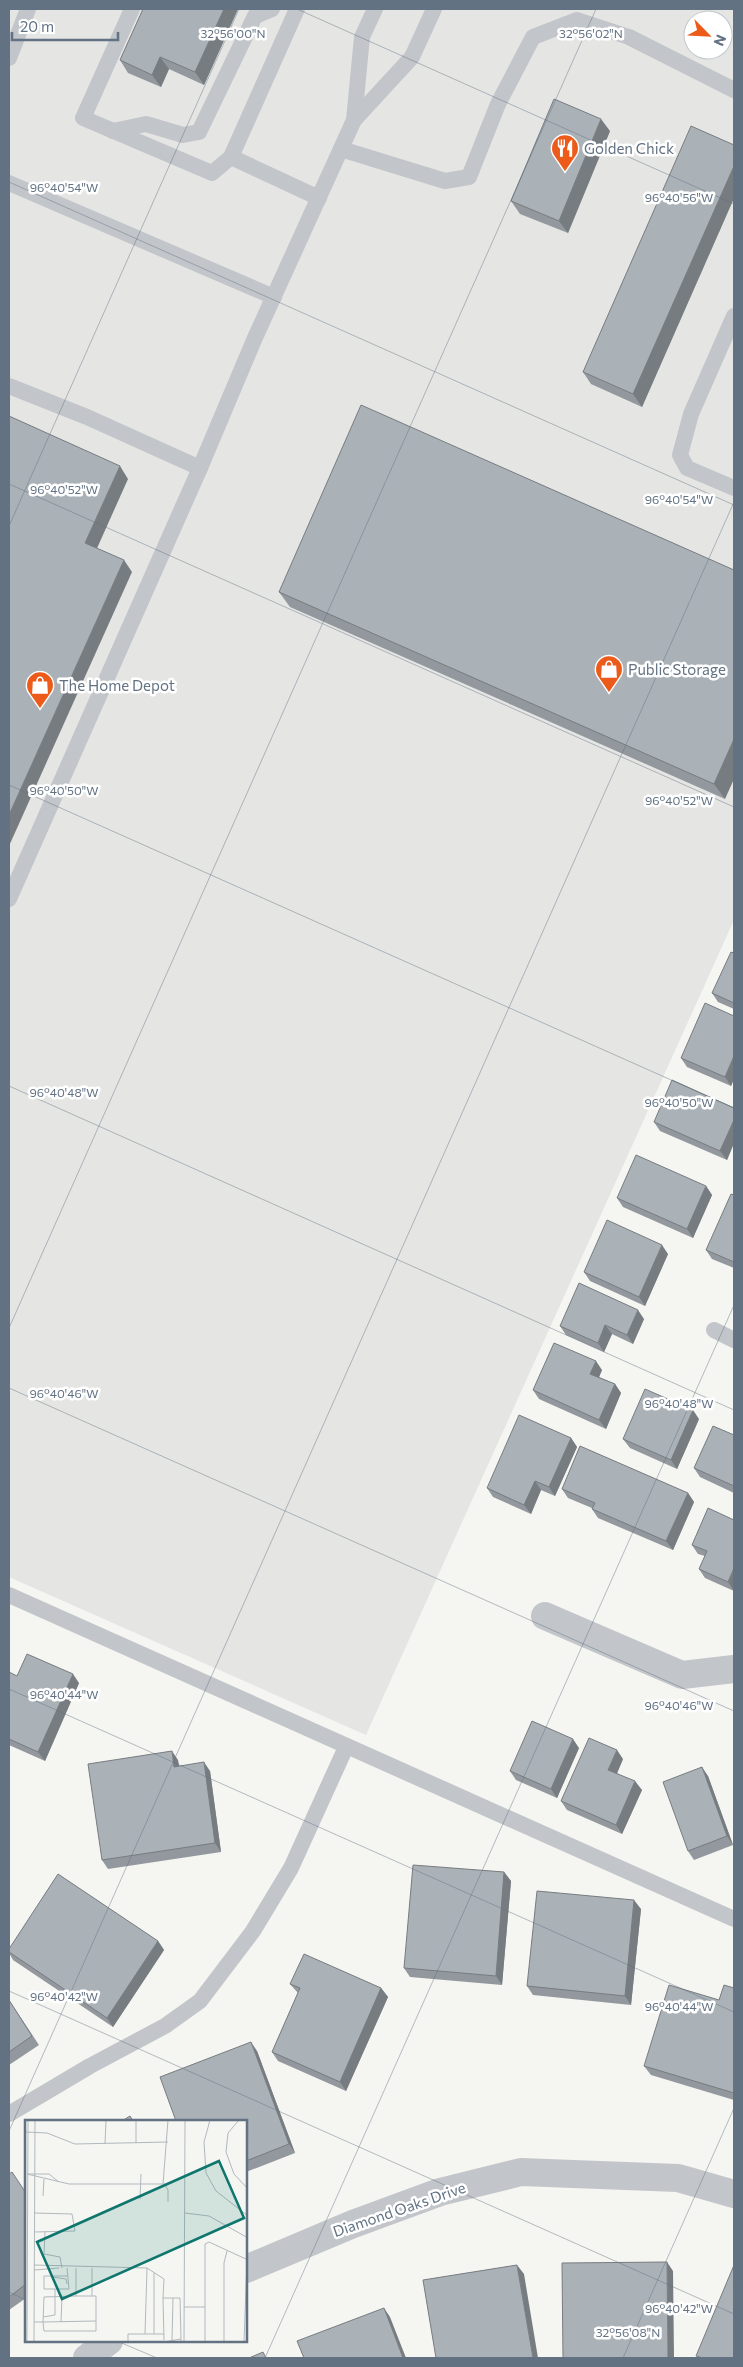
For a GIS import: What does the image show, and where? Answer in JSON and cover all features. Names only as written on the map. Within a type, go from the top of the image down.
[{"type":"street","points":[[545,1616],[682,1675],[734,1669]]},
{"type":"street","name":"Diamond Oaks Drive","points":[[248,2268],[344,2228],[440,2192],[521,2172],[678,2178],[734,2194]]},
{"type":"street","points":[[87,2358],[108,2342]]},
{"type":"lane","points":[[9,58],[28,9]]},
{"type":"lane","points":[[132,9],[83,118],[212,173],[230,157],[297,9]]},
{"type":"lane","points":[[113,131],[146,124],[183,135],[199,132],[255,16],[272,9]]},
{"type":"lane","points":[[354,120],[362,37],[375,9]]},
{"type":"lane","points":[[9,899],[354,120],[412,57],[434,9]]},
{"type":"lane","points":[[341,149],[445,181],[469,177],[498,104],[533,37],[577,20],[629,37],[734,90]]},
{"type":"lane","points":[[230,157],[319,198]]},
{"type":"lane","points":[[9,182],[274,297]]},
{"type":"lane","points":[[734,316],[690,414],[680,455],[687,468],[734,488]]},
{"type":"lane","points":[[9,386],[200,468]]},
{"type":"lane","points":[[714,1330],[734,1340]]},
{"type":"lane","points":[[9,1595],[734,1919]]},
{"type":"lane","points":[[9,2114],[90,2066],[165,2026],[200,2001],[253,1931],[291,1868],[346,1747]]},
{"type":"shaded area","points":[[9,9],[734,9],[734,920],[366,1735],[9,1577]]},
{"type":"building","points":[[143,9],[224,9],[195,72],[160,57],[152,75],[120,60]]},
{"type":"building","name":"Golden Chick","points":[[554,99],[601,119],[559,221],[511,201]]},
{"type":"building","points":[[691,126],[734,145],[734,166],[633,394],[583,372]]},
{"type":"building","name":"Public Storage","points":[[361,405],[734,570],[734,739],[714,784],[279,592]]},
{"type":"building","name":"The Home Depot","points":[[9,416],[120,466],[85,543],[124,560],[9,815]]},
{"type":"building","points":[[731,952],[734,953],[734,1003],[712,993]]},
{"type":"building","points":[[705,1003],[734,1016],[734,1056],[725,1077],[681,1058]]},
{"type":"building","points":[[672,1080],[734,1108],[734,1120],[720,1151],[654,1122]]},
{"type":"building","points":[[636,1155],[706,1186],[687,1229],[617,1198]]},
{"type":"building","points":[[731,1194],[734,1195],[734,1262],[706,1250]]},
{"type":"building","points":[[607,1220],[662,1245],[639,1297],[584,1272]]},
{"type":"building","points":[[579,1283],[638,1310],[627,1335],[605,1325],[598,1343],[560,1326]]},
{"type":"building","points":[[554,1343],[596,1361],[590,1374],[615,1384],[599,1420],[533,1390]]},
{"type":"building","points":[[645,1389],[693,1410],[671,1460],[623,1439]]},
{"type":"building","points":[[519,1415],[571,1438],[549,1487],[535,1481],[524,1505],[487,1488]]},
{"type":"building","points":[[713,1426],[734,1435],[734,1486],[694,1468]]},
{"type":"building","points":[[580,1446],[688,1493],[666,1541],[592,1509],[595,1503],[562,1489]]},
{"type":"building","points":[[708,1508],[734,1520],[734,1568],[728,1582],[699,1569],[707,1551],[692,1545]]},
{"type":"building","points":[[27,1654],[73,1674],[38,1752],[9,1739],[9,1672],[17,1676]]},
{"type":"building","points":[[532,1721],[573,1739],[551,1789],[510,1771]]},
{"type":"building","points":[[589,1738],[617,1750],[608,1770],[635,1781],[616,1825],[561,1801]]},
{"type":"building","points":[[172,1751],[174,1767],[204,1762],[215,1843],[102,1860],[88,1764]]},
{"type":"building","points":[[702,1767],[727,1836],[688,1851],[663,1782]]},
{"type":"building","points":[[413,1865],[504,1872],[496,1976],[404,1968]]},
{"type":"building","points":[[58,1874],[158,1941],[107,2018],[9,1952],[9,1949]]},
{"type":"building","points":[[537,1891],[634,1900],[625,1996],[527,1986]]},
{"type":"building","points":[[304,1954],[381,1988],[340,2082],[272,2052],[300,1988],[290,1984]]},
{"type":"building","points":[[669,1985],[719,2000],[724,1985],[734,1988],[734,2093],[644,2066]]},
{"type":"building","points":[[9,2000],[32,2036],[9,2052]]},
{"type":"building","points":[[251,2042],[289,2144],[248,2160],[248,2120],[176,2120],[160,2077]]},
{"type":"building","points":[[130,2116],[132,2120],[124,2120]]},
{"type":"building","points":[[12,2172],[25,2192],[25,2285],[9,2297],[9,2174]]},
{"type":"building","points":[[667,2262],[668,2358],[563,2358],[562,2263]]},
{"type":"building","points":[[517,2265],[533,2358],[436,2358],[423,2280]]},
{"type":"building","points":[[734,2265],[734,2358],[703,2358],[696,2356]]},
{"type":"building","points":[[384,2308],[403,2358],[304,2358],[297,2341]]},
{"type":"building","points":[[263,2352],[266,2358],[249,2358]]},
{"type":"place","name":"Golden Chick","points":[[565,172]]},
{"type":"place","name":"Public Storage","points":[[609,693]]},
{"type":"place","name":"The Home Depot","points":[[40,709]]}]
